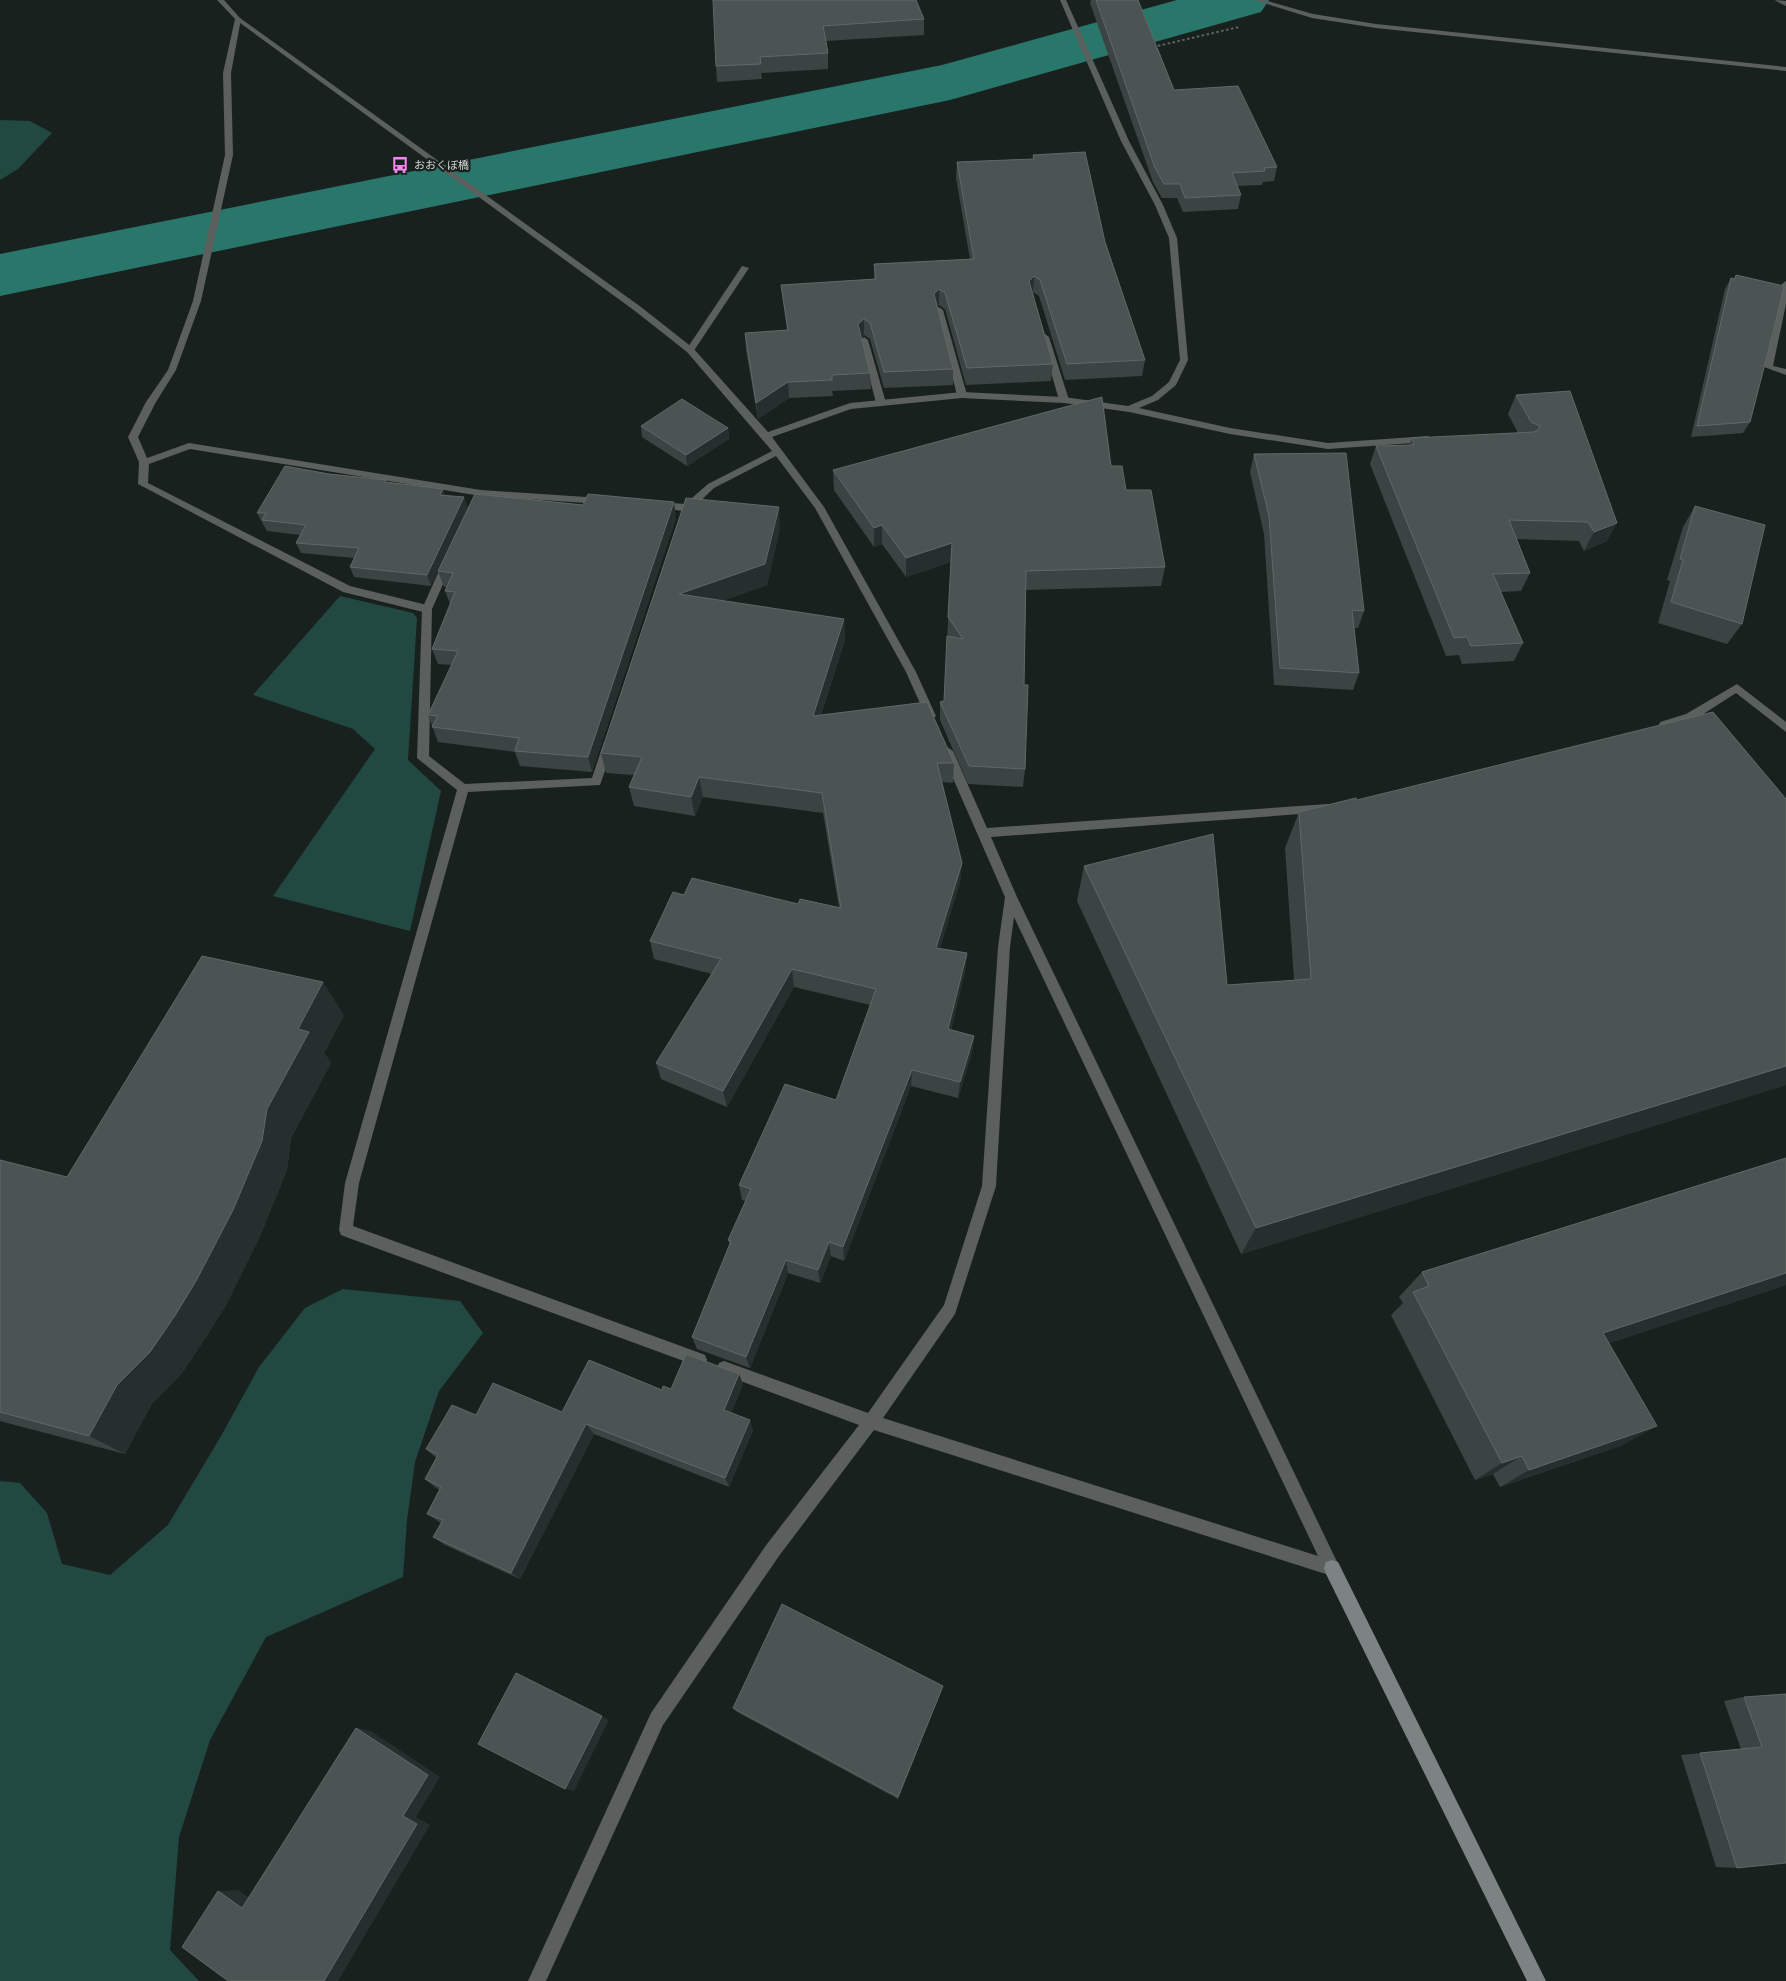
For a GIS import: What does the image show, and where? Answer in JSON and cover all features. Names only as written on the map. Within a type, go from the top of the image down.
[{"type":"street","points":[[220,0],[238,19],[638,309],[690,350],[766,436],[818,507],[911,672],[935,726]]},
{"type":"street","points":[[1063,0],[1125,141],[1159,205],[1173,238],[1184,360],[1173,383],[1155,398],[1129,409]]},
{"type":"street","points":[[1257,0],[1296,12],[1376,26],[1786,69]]},
{"type":"street","points":[[1778,0],[1786,4]]},
{"type":"street","points":[[238,19],[227,74],[229,155],[198,300],[172,370],[133,437],[144,462],[143,484],[348,588],[427,609]]},
{"type":"street","points":[[690,350],[745,268]]},
{"type":"street","points":[[1786,284],[1768,367],[1786,372]]},
{"type":"street","points":[[939,310],[962,395]]},
{"type":"street","points":[[1041,325],[1064,400]]},
{"type":"street","points":[[864,340],[880,403]]},
{"type":"street","points":[[766,436],[850,406],[962,395],[1064,400],[1129,409],[1230,431],[1328,446],[1434,439]]},
{"type":"street","points":[[144,462],[189,446],[480,492],[608,501]]},
{"type":"street","points":[[681,524],[687,507],[711,486],[777,452]]},
{"type":"street","points":[[468,519],[480,492]]},
{"type":"street","points":[[648,504],[687,507]]},
{"type":"street","points":[[452,555],[427,609],[423,758],[463,788],[596,782],[611,735]]},
{"type":"street","points":[[1652,728],[1690,717],[1737,688],[1786,728]]},
{"type":"street","points":[[944,744],[1011,897],[1332,1568],[1537,1981]]},
{"type":"street","points":[[463,788],[352,1184],[346,1230],[871,1422],[1332,1568]]},
{"type":"street","points":[[984,833],[1340,807]]},
{"type":"street","points":[[537,1981],[658,1719],[772,1550],[871,1422],[950,1310],[989,1186],[1004,947],[1011,897]]},
{"type":"path","points":[[1153,47],[1296,12]]},
{"type":"green space","points":[[0,120],[30,121],[52,133],[18,169],[0,180]]},
{"type":"green space","points":[[340,596],[413,613],[417,618],[408,760],[441,791],[410,931],[273,896],[375,749],[353,729],[253,695]]},
{"type":"green space","points":[[343,1289],[460,1301],[483,1333],[439,1391],[415,1462],[407,1520],[403,1577],[266,1637],[210,1740],[179,1837],[170,1950],[199,1981],[0,1981],[0,1481],[20,1483],[47,1513],[62,1564],[110,1575],[168,1525],[221,1436],[259,1367],[305,1308]]},
{"type":"building","points":[[713,0],[916,0],[924,19],[823,26],[828,53],[760,57],[761,64],[716,66]]},
{"type":"building","points":[[1096,0],[1138,0],[1174,90],[1238,86],[1277,167],[1264,168],[1265,171],[1232,173],[1241,195],[1185,198],[1180,184],[1164,184],[1155,168]]},
{"type":"building","points":[[1085,152],[1105,242],[1145,360],[1067,364],[1040,280],[1034,276],[1029,281],[1053,364],[967,368],[945,293],[939,289],[934,294],[953,369],[884,372],[870,323],[864,319],[858,324],[870,373],[832,375],[832,380],[788,382],[756,403],[745,333],[788,330],[781,285],[876,279],[874,264],[974,259],[957,162],[1034,159],[1033,155]]},
{"type":"building","points":[[1736,275],[1784,286],[1750,422],[1697,426],[1731,278],[1735,279]]},
{"type":"building","points":[[1570,391],[1617,523],[1594,532],[1588,522],[1509,520],[1530,573],[1493,574],[1523,643],[1471,646],[1467,637],[1454,638],[1376,446],[1414,445],[1412,438],[1534,432],[1540,426],[1531,422],[1516,395]]},
{"type":"building","points":[[1102,397],[1111,466],[1122,466],[1126,490],[1151,490],[1165,567],[1026,571],[1024,685],[1028,685],[1025,769],[969,766],[940,702],[944,701],[947,636],[963,639],[948,617],[952,543],[906,558],[882,525],[874,528],[833,470]]},
{"type":"building","points":[[682,399],[728,428],[686,455],[641,426]]},
{"type":"building","points":[[1346,453],[1364,611],[1352,610],[1359,673],[1280,668],[1269,516],[1254,454]]},
{"type":"building","points":[[285,466],[329,474],[443,489],[440,495],[464,497],[427,575],[350,567],[359,548],[296,543],[306,525],[262,520],[266,513],[257,513]]},
{"type":"building","points":[[475,494],[583,505],[588,494],[674,502],[588,757],[515,751],[519,738],[432,727],[438,716],[428,715],[458,651],[432,649],[455,592],[445,591],[453,573],[438,571]]},
{"type":"building","points":[[686,498],[779,507],[765,564],[679,594],[844,619],[813,716],[927,702],[954,763],[937,763],[962,863],[936,948],[967,953],[948,1029],[974,1036],[960,1082],[912,1070],[843,1247],[829,1242],[818,1270],[786,1260],[746,1357],[692,1337],[731,1241],[728,1240],[751,1189],[739,1185],[785,1084],[836,1100],[876,989],[792,969],[723,1091],[656,1063],[721,959],[650,941],[673,892],[684,895],[692,878],[798,904],[800,899],[841,908],[822,793],[699,777],[691,797],[629,787],[642,757],[601,753]]},
{"type":"building","points":[[1695,506],[1765,525],[1742,624],[1671,602],[1683,560],[1680,559]]},
{"type":"building","points":[[1713,712],[1786,799],[1786,1066],[1256,1228],[1084,866],[1213,834],[1227,985],[1311,979],[1299,812],[1356,798],[1357,800]]},
{"type":"building","points":[[202,956],[323,982],[298,1029],[309,1032],[267,1109],[262,1141],[233,1210],[196,1281],[176,1314],[150,1352],[117,1385],[89,1436],[0,1412],[0,1160],[67,1177]]},
{"type":"building","points":[[1786,1158],[1786,1273],[1603,1333],[1657,1426],[1529,1470],[1522,1456],[1502,1463],[1413,1292],[1429,1286],[1422,1272]]},
{"type":"building","points":[[686,1354],[739,1374],[724,1410],[750,1420],[725,1478],[586,1424],[511,1573],[433,1537],[443,1520],[427,1514],[441,1487],[425,1479],[438,1455],[426,1449],[452,1405],[476,1415],[493,1383],[562,1412],[589,1360],[662,1390],[663,1386],[671,1389]]},
{"type":"building","points":[[782,1604],[943,1686],[898,1797],[733,1708]]},
{"type":"building","points":[[516,1673],[602,1716],[565,1789],[478,1744]]},
{"type":"building","points":[[1786,1694],[1786,1863],[1737,1868],[1700,1753],[1762,1747],[1744,1697]]},
{"type":"building","points":[[356,1728],[428,1775],[403,1816],[417,1824],[324,1981],[228,1981],[182,1947],[218,1891],[242,1908]]},
{"type":"waterway","points":[[0,275],[950,82],[1241,0]]},
{"type":"place","name":"おおくぼ橋","points":[[400,165]]}]
